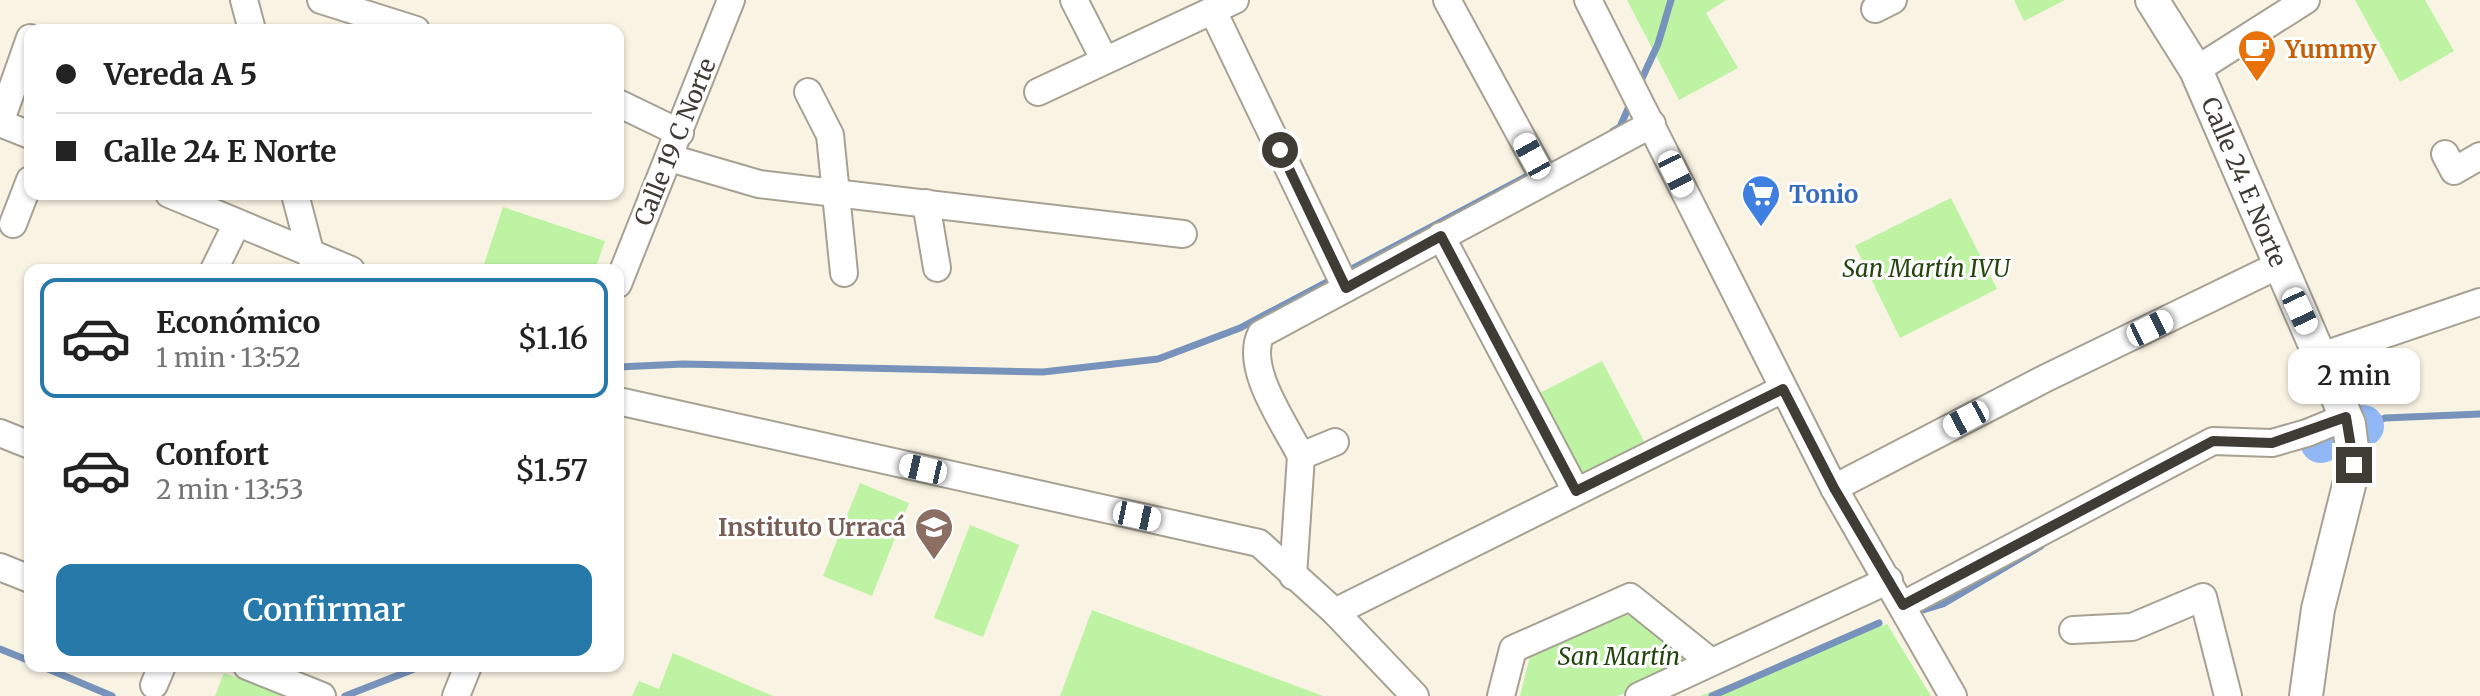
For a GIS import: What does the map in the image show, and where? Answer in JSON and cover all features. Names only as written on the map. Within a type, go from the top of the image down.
[{"type":"main road","name":"Calle 24 E Norte","points":[[2152,0],[2196,70],[2347,421],[2354,465],[2318,609],[2306,696]]},
{"type":"street","points":[[244,0],[250,24]]},
{"type":"street","points":[[321,0],[397,24]]},
{"type":"street","name":"Calle 19 C Norte","points":[[624,269],[731,0]]},
{"type":"street","points":[[1074,0],[1104,59]]},
{"type":"street","points":[[1447,0],[1541,172]]},
{"type":"street","points":[[1588,0],[1834,488],[1953,696]]},
{"type":"street","points":[[2196,70],[2306,0]]},
{"type":"street","points":[[1038,92],[1227,3],[1346,287]]},
{"type":"street","points":[[24,55],[0,123],[24,133]]},
{"type":"street","points":[[808,92],[830,135],[833,192],[844,273]]},
{"type":"street","points":[[624,106],[680,133]]},
{"type":"street","points":[[1293,576],[1301,456],[1256,368],[1256,345],[1261,334],[1441,236],[1541,172],[1648,116]]},
{"type":"street","points":[[2445,154],[2454,171],[2480,156]]},
{"type":"street","points":[[670,158],[759,184],[1183,234]]},
{"type":"street","points":[[13,224],[24,196]]},
{"type":"street","points":[[183,200],[237,223],[313,262]]},
{"type":"street","points":[[297,200],[313,262]]},
{"type":"street","points":[[926,203],[937,268]]},
{"type":"street","points":[[217,264],[237,223]]},
{"type":"street","points":[[1441,236],[1576,491]]},
{"type":"street","points":[[1834,488],[2046,378],[2279,265]]},
{"type":"street","points":[[2321,356],[2480,302]]},
{"type":"street","points":[[1335,612],[1783,389]]},
{"type":"street","points":[[624,402],[1259,543],[1335,612],[1415,696]]},
{"type":"street","points":[[1903,605],[2213,441],[2272,443],[2347,421]]},
{"type":"street","points":[[0,433],[24,443]]},
{"type":"street","points":[[1301,456],[1335,442]]},
{"type":"street","points":[[0,567],[24,577]]},
{"type":"street","points":[[1639,696],[1889,580]]},
{"type":"street","points":[[1501,696],[1513,649],[1630,597],[1711,662]]},
{"type":"street","points":[[2073,630],[2132,627],[2203,597],[2228,696]]},
{"type":"street","points":[[262,672],[322,696]]},
{"type":"street","points":[[456,696],[466,672]]},
{"type":"green space","points":[[1627,0],[1726,0],[1706,13],[1738,68],[1679,100]]},
{"type":"green space","points":[[2014,0],[2065,0],[2024,21]]},
{"type":"green space","points":[[2355,0],[2425,0],[2454,51],[2400,82]]},
{"type":"green space","name":"San Martín IVU","points":[[1951,198],[1997,289],[1900,338],[1855,246]]},
{"type":"green space","points":[[503,207],[605,241],[597,264],[484,264]]},
{"type":"green space","points":[[1602,361],[1647,447],[1577,484],[1532,397]]},
{"type":"green space","points":[[860,483],[909,503],[872,596],[823,576]]},
{"type":"green space","points":[[970,525],[1019,545],[983,637],[934,618]]},
{"type":"green space","points":[[1092,610],[1323,696],[1060,696]]},
{"type":"green space","name":"San Martín","points":[[1634,610],[1701,664],[1617,696],[1520,696],[1531,652]]},
{"type":"green space","points":[[1887,624],[1931,696],[1700,696]]},
{"type":"green space","points":[[673,653],[773,696],[632,696],[639,681],[659,689]]},
{"type":"green space","points":[[224,673],[286,696],[215,696]]},
{"type":"waterway","points":[[1638,87],[1658,44],[1671,0]]},
{"type":"waterway","points":[[1613,131],[1620,127],[1631,102]]},
{"type":"waterway","points":[[624,367],[683,364],[1043,372],[1158,359],[1240,328],[1535,172]]},
{"type":"waterway","points":[[2363,426],[2385,418],[2480,414]]},
{"type":"waterway","points":[[2321,442],[2363,426]]},
{"type":"waterway","points":[[2305,445],[2321,442]]},
{"type":"waterway","points":[[1916,612],[1943,604],[2041,546]]},
{"type":"waterway","points":[[1712,696],[1879,623]]},
{"type":"waterway","points":[[0,649],[24,659]]},
{"type":"waterway","points":[[55,672],[112,696]]},
{"type":"waterway","points":[[345,696],[407,672]]},
{"type":"place","name":"Yummy","points":[[2257,83]]},
{"type":"place","name":"Tonio","points":[[1761,228]]},
{"type":"place","name":"Instituto Urracá","points":[[934,561]]},
{"type":"route","points":[[1280,150],[1346,288],[1441,236],[1576,491],[1783,389],[1834,488],[1903,605],[2213,441],[2272,443],[2346,417],[2354,465]]}]
